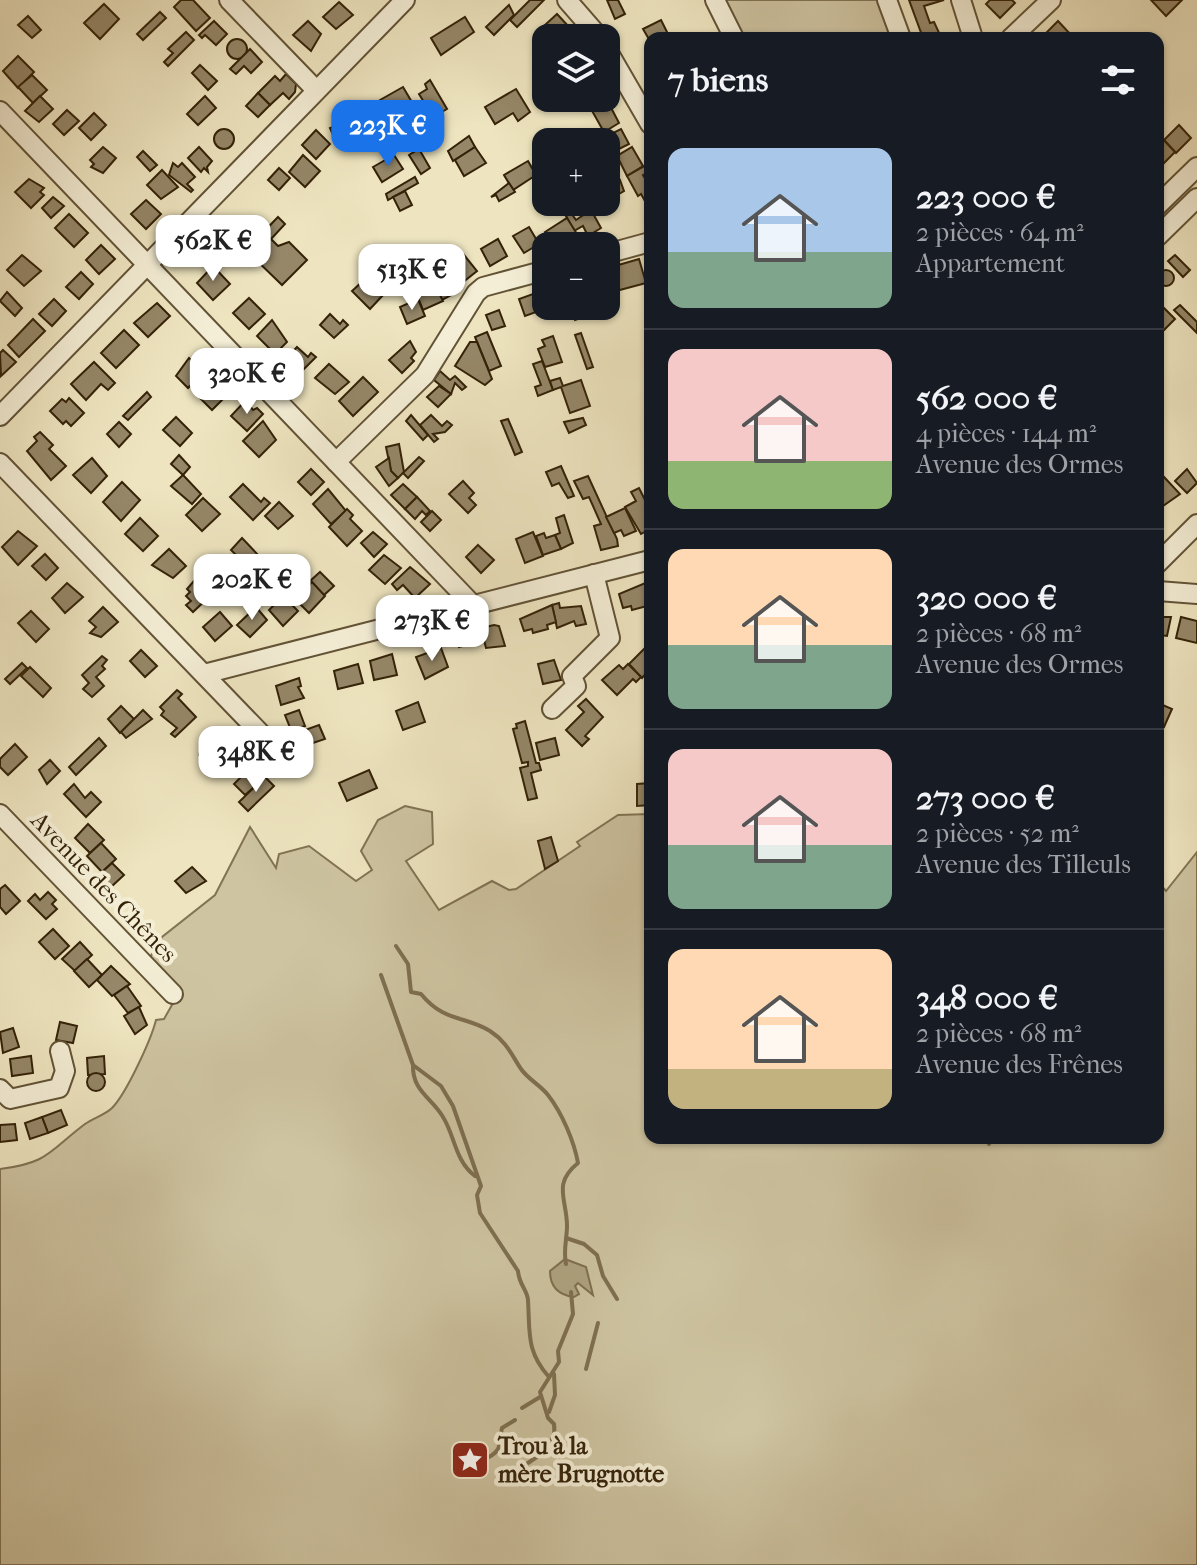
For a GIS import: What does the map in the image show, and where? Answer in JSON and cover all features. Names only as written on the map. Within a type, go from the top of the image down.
[{"type":"street","points":[[229,0],[316,90]]},
{"type":"street","points":[[0,416],[405,0]]},
{"type":"street","points":[[567,0],[588,24]]},
{"type":"street","points":[[715,0],[731,32]]},
{"type":"street","points":[[887,0],[899,32]]},
{"type":"street","points":[[961,0],[971,32]]},
{"type":"street","points":[[1017,32],[1051,0]]},
{"type":"street","points":[[620,72],[644,114]]},
{"type":"street","points":[[0,111],[472,604]]},
{"type":"street","points":[[1164,199],[1197,167]]},
{"type":"street","points":[[1164,230],[1197,198]]},
{"type":"street","points":[[620,250],[644,244]]},
{"type":"street","points":[[336,462],[425,375],[476,293],[483,287],[532,274]]},
{"type":"street","points":[[0,463],[292,766]]},
{"type":"street","points":[[1164,557],[1197,524]]},
{"type":"street","points":[[204,674],[644,562]]},
{"type":"street","points":[[552,709],[576,686],[572,676],[610,638],[594,574]]},
{"type":"street","points":[[1164,591],[1197,594]]},
{"type":"street","name":"Avenue des Chênes","points":[[0,814],[173,994]]},
{"type":"street","points":[[0,1089],[10,1099],[59,1088],[65,1071],[60,1051]]},
{"type":"shaded area","points":[[723,0],[882,0],[895,32],[736,32]]},
{"type":"shaded area","points":[[405,806],[432,812],[433,844],[406,861],[439,910],[492,881],[509,890],[516,889],[580,846],[577,842],[618,815],[644,814],[644,1144],[1164,1144],[1164,889],[1166,891],[1197,852],[1197,1565],[0,1565],[0,1169],[39,1159],[118,1101],[156,1020],[164,1019],[181,989],[148,961],[162,937],[215,895],[250,827],[276,868],[279,854],[309,846],[356,881],[372,870],[361,851],[378,820]]},
{"type":"shaded area","points":[[565,1259],[586,1267],[593,1295],[578,1283],[575,1286],[579,1294],[574,1297],[556,1289],[550,1271]]},
{"type":"building","points":[[181,0],[193,0],[210,18],[196,31],[174,7]]},
{"type":"building","points":[[530,0],[544,0],[517,27],[510,20]]},
{"type":"building","points":[[607,0],[618,0],[625,14],[615,19]]},
{"type":"building","points":[[909,0],[944,0],[924,6],[930,23],[934,22],[939,32],[921,32]]},
{"type":"building","points":[[990,0],[1012,0],[1015,3],[1000,18],[986,4]]},
{"type":"building","points":[[1151,0],[1182,0],[1166,16]]},
{"type":"building","points":[[339,2],[353,15],[336,29],[323,17]]},
{"type":"building","points":[[104,4],[119,19],[100,39],[84,23]]},
{"type":"building","points":[[509,5],[514,15],[494,35],[486,27]]},
{"type":"building","points":[[160,12],[166,18],[143,40],[137,34]]},
{"type":"building","points":[[557,14],[566,24],[546,24]]},
{"type":"building","points":[[28,16],[41,30],[32,38],[18,25]]},
{"type":"building","points":[[465,17],[474,32],[441,55],[431,38]]},
{"type":"building","points":[[661,20],[667,32],[645,32],[643,29]]},
{"type":"building","points":[[214,21],[227,34],[216,45],[205,35],[202,38],[199,35]]},
{"type":"building","points":[[308,21],[321,34],[311,51],[293,35]]},
{"type":"building","points":[[1058,21],[1068,32],[1047,32]]},
{"type":"building","points":[[186,32],[194,40],[168,66],[164,62],[173,53],[168,49]]},
{"type":"building","points":[[237,39],[244,42],[247,49],[244,56],[237,59],[230,56],[227,49],[230,42]]},
{"type":"building","points":[[250,49],[262,62],[251,73],[244,66],[236,74],[230,69]]},
{"type":"building","points":[[18,56],[34,72],[18,88],[3,71]]},
{"type":"building","points":[[200,65],[217,81],[208,90],[192,73]]},
{"type":"building","points":[[286,74],[296,84],[295,92],[289,99],[283,93],[270,105],[258,93],[275,76],[280,81]]},
{"type":"building","points":[[32,75],[47,90],[33,103],[18,87]]},
{"type":"building","points":[[430,80],[447,109],[433,117],[419,94],[427,89],[425,84]]},
{"type":"building","points":[[403,87],[413,104],[391,118],[380,100]]},
{"type":"building","points":[[516,89],[530,112],[518,121],[513,113],[495,124],[485,107]]},
{"type":"building","points":[[258,93],[270,105],[258,117],[246,106]]},
{"type":"building","points":[[40,96],[53,109],[39,122],[25,111]]},
{"type":"building","points":[[205,96],[216,108],[198,125],[187,114]]},
{"type":"building","points":[[363,102],[372,113],[362,133],[353,125],[358,119],[353,113]]},
{"type":"building","points":[[67,110],[79,121],[64,135],[53,124]]},
{"type":"building","points":[[593,112],[613,112],[619,123],[611,128],[602,128]]},
{"type":"building","points":[[94,113],[106,125],[91,140],[79,128]]},
{"type":"building","points":[[345,122],[352,138],[337,144],[330,128]]},
{"type":"building","points":[[1179,125],[1191,138],[1176,153],[1164,140]]},
{"type":"building","points":[[224,129],[231,132],[234,139],[231,146],[224,149],[217,146],[214,139],[217,132]]},
{"type":"building","points":[[316,130],[330,144],[316,159],[302,145]]},
{"type":"building","points":[[620,130],[629,144],[620,148]]},
{"type":"building","points":[[469,136],[475,147],[453,161],[448,151]]},
{"type":"building","points":[[1164,140],[1175,152],[1164,163]]},
{"type":"building","points":[[103,147],[116,158],[103,173],[91,167],[94,164],[90,160]]},
{"type":"building","points":[[199,147],[212,161],[207,167],[208,172],[204,168],[201,172],[188,158]]},
{"type":"building","points":[[475,147],[486,163],[464,176],[455,160]]},
{"type":"building","points":[[632,147],[643,166],[627,176],[620,154]]},
{"type":"building","points":[[419,149],[430,168],[421,174],[409,155]]},
{"type":"building","points":[[143,151],[157,165],[150,171],[137,157]]},
{"type":"building","points":[[303,155],[320,171],[305,187],[289,172]]},
{"type":"building","points":[[394,155],[403,169],[382,182],[373,167]]},
{"type":"building","points":[[528,161],[532,168],[532,178],[513,190],[504,175]]},
{"type":"building","points":[[173,163],[178,167],[182,163],[195,177],[187,184],[193,190],[191,192],[169,175]]},
{"type":"building","points":[[644,166],[644,199],[641,194],[638,196],[627,176]]},
{"type":"building","points":[[279,168],[290,178],[279,190],[268,180]]},
{"type":"building","points":[[162,170],[178,187],[161,199],[147,185]]},
{"type":"building","points":[[415,177],[418,183],[388,200],[386,194]]},
{"type":"building","points":[[29,179],[44,188],[40,192],[44,195],[31,208],[15,192]]},
{"type":"building","points":[[509,183],[515,192],[499,201],[496,195],[491,197]]},
{"type":"building","points":[[405,191],[412,205],[400,211],[393,197]]},
{"type":"building","points":[[53,197],[64,206],[51,218],[42,208]]},
{"type":"building","points":[[146,200],[161,214],[146,229],[131,214]]},
{"type":"building","points":[[69,214],[88,233],[74,247],[55,228]]},
{"type":"building","points":[[566,216],[573,216],[576,220],[582,216],[594,216],[601,228],[586,232],[583,226],[574,231]]},
{"type":"building","points":[[278,217],[285,224],[271,239],[278,246],[289,242],[307,260],[282,285],[246,250]]},
{"type":"building","points":[[567,218],[576,232],[545,232]]},
{"type":"building","points":[[529,227],[532,248],[524,253],[513,236]]},
{"type":"building","points":[[498,239],[507,256],[490,266],[481,249]]},
{"type":"building","points":[[101,245],[115,259],[99,274],[86,260]]},
{"type":"building","points":[[22,255],[41,271],[24,286],[7,270]]},
{"type":"building","points":[[464,255],[477,271],[462,283],[453,273],[464,263],[460,258]]},
{"type":"building","points":[[1175,255],[1190,270],[1183,277],[1168,261]]},
{"type":"building","points":[[639,259],[644,284],[620,290],[620,265]]},
{"type":"building","points":[[213,266],[230,284],[213,300],[197,283]]},
{"type":"building","points":[[444,268],[457,292],[442,300],[430,275]]},
{"type":"building","points":[[1164,271],[1173,275],[1172,284],[1164,285]]},
{"type":"building","points":[[81,272],[93,284],[79,299],[66,287]]},
{"type":"building","points":[[363,281],[372,290],[376,287],[384,294],[370,309],[352,291]]},
{"type":"building","points":[[436,287],[443,301],[423,310],[417,295]]},
{"type":"building","points":[[7,292],[22,308],[15,316],[0,301]]},
{"type":"building","points":[[532,294],[532,313],[525,316],[519,299]]},
{"type":"building","points":[[249,298],[265,314],[249,329],[233,313]]},
{"type":"building","points":[[54,299],[66,311],[52,326],[39,314]]},
{"type":"building","points":[[418,299],[425,316],[407,324],[400,307]]},
{"type":"building","points":[[157,303],[170,316],[148,337],[134,323]]},
{"type":"building","points":[[1180,305],[1197,322],[1197,333],[1174,310]]},
{"type":"building","points":[[1164,308],[1175,319],[1164,330]]},
{"type":"building","points":[[499,310],[505,326],[492,330],[486,315]]},
{"type":"building","points":[[330,314],[340,324],[343,320],[348,325],[334,338],[320,325]]},
{"type":"building","points":[[33,319],[45,331],[19,357],[8,345]]},
{"type":"building","points":[[272,320],[287,342],[275,354],[257,336]]},
{"type":"building","points":[[124,330],[139,345],[116,368],[101,353]]},
{"type":"building","points":[[487,332],[501,366],[489,371],[475,337]]},
{"type":"building","points":[[581,333],[593,367],[587,369],[575,335]]},
{"type":"building","points":[[553,336],[562,362],[545,367],[538,349],[545,346],[542,340]]},
{"type":"building","points":[[410,341],[416,352],[411,358],[414,361],[402,373],[389,360]]},
{"type":"building","points":[[470,342],[477,342],[492,379],[485,385],[455,366]]},
{"type":"building","points":[[297,347],[308,357],[311,353],[316,357],[302,371],[287,358]]},
{"type":"building","points":[[3,350],[16,362],[1,376],[0,353]]},
{"type":"building","points":[[189,358],[204,372],[188,388],[176,376]]},
{"type":"building","points":[[542,361],[553,390],[538,396],[535,387],[541,385],[533,364]]},
{"type":"building","points":[[94,362],[115,383],[108,390],[101,384],[86,400],[71,384]]},
{"type":"building","points":[[329,364],[349,382],[335,394],[315,378]]},
{"type":"building","points":[[440,371],[450,380],[455,376],[466,387],[462,390],[455,383],[451,394],[434,380]]},
{"type":"building","points":[[212,373],[226,387],[222,390],[227,395],[212,410],[194,392]]},
{"type":"building","points":[[363,377],[378,392],[353,416],[339,401]]},
{"type":"building","points":[[560,378],[563,386],[581,380],[590,406],[570,413],[561,387],[553,390],[550,381]]},
{"type":"building","points":[[439,386],[451,394],[438,407],[427,397]]},
{"type":"building","points":[[147,392],[151,397],[128,420],[123,416]]},
{"type":"building","points":[[69,398],[84,413],[71,426],[66,421],[63,424],[50,411],[62,399],[66,402]]},
{"type":"building","points":[[246,400],[253,410],[257,408],[263,414],[247,431],[231,416]]},
{"type":"building","points":[[411,415],[428,435],[423,440],[406,421]]},
{"type":"building","points":[[431,415],[442,426],[447,421],[452,425],[445,432],[433,434],[438,439],[434,442],[420,425]]},
{"type":"building","points":[[176,417],[192,433],[180,446],[163,430]]},
{"type":"building","points":[[583,418],[586,425],[569,433],[564,422]]},
{"type":"building","points":[[508,419],[522,452],[515,455],[501,421]]},
{"type":"building","points":[[263,421],[276,440],[259,457],[243,441]]},
{"type":"building","points":[[119,422],[131,434],[119,447],[107,434]]},
{"type":"building","points":[[40,432],[53,445],[49,449],[66,466],[51,480],[27,451],[37,441],[34,437]]},
{"type":"building","points":[[399,444],[404,472],[398,478],[391,471],[386,447]]},
{"type":"building","points":[[179,455],[190,467],[183,475],[171,464]]},
{"type":"building","points":[[419,457],[424,461],[408,478],[403,473]]},
{"type":"building","points":[[92,458],[107,476],[91,493],[73,475]]},
{"type":"building","points":[[389,458],[391,471],[398,478],[389,486],[376,467]]},
{"type":"building","points":[[561,466],[574,496],[568,498],[559,483],[552,486],[546,472]]},
{"type":"building","points":[[311,469],[324,482],[311,495],[298,482]]},
{"type":"building","points":[[1187,469],[1197,483],[1187,493],[1175,481]]},
{"type":"building","points":[[183,475],[201,494],[192,504],[171,486]]},
{"type":"building","points":[[588,476],[618,546],[601,550],[594,526],[601,524],[589,497],[583,499],[574,481]]},
{"type":"building","points":[[1164,477],[1180,494],[1164,505]]},
{"type":"building","points":[[463,481],[474,493],[469,498],[476,505],[468,513],[449,494]]},
{"type":"building","points":[[122,482],[140,500],[121,521],[103,502]]},
{"type":"building","points":[[243,484],[261,502],[264,498],[270,503],[253,520],[230,497]]},
{"type":"building","points":[[403,484],[417,497],[405,509],[391,495]]},
{"type":"building","points":[[639,488],[644,498],[644,532],[641,534],[625,507],[636,501],[631,492]]},
{"type":"building","points":[[328,489],[346,511],[331,524],[313,504]]},
{"type":"building","points":[[417,497],[430,511],[426,515],[422,511],[415,519],[405,509]]},
{"type":"building","points":[[203,498],[220,514],[202,531],[186,515]]},
{"type":"building","points":[[279,502],[293,516],[278,529],[265,516]]},
{"type":"building","points":[[625,508],[636,531],[624,536],[621,530],[614,533],[606,517]]},
{"type":"building","points":[[347,509],[353,515],[350,519],[362,531],[347,546],[329,527]]},
{"type":"building","points":[[432,511],[441,520],[430,531],[421,522]]},
{"type":"building","points":[[564,515],[573,543],[561,549],[555,535],[560,533],[556,518]]},
{"type":"building","points":[[140,518],[158,536],[143,551],[125,534]]},
{"type":"building","points":[[18,531],[37,546],[18,565],[2,547]]},
{"type":"building","points":[[373,532],[387,544],[374,557],[361,543]]},
{"type":"building","points":[[533,532],[543,556],[525,563],[516,539]]},
{"type":"building","points":[[544,533],[546,538],[555,535],[561,549],[543,555],[536,536]]},
{"type":"building","points":[[242,538],[259,556],[248,567],[231,550]]},
{"type":"building","points":[[478,545],[494,560],[481,573],[466,557]]},
{"type":"building","points":[[169,549],[186,566],[173,578],[152,565]]},
{"type":"building","points":[[45,554],[58,568],[46,580],[32,566]]},
{"type":"building","points":[[384,555],[401,568],[385,584],[369,570]]},
{"type":"building","points":[[410,567],[430,584],[415,598],[403,585],[397,590],[392,584]]},
{"type":"building","points":[[320,572],[334,586],[324,595],[310,581]]},
{"type":"building","points":[[194,581],[211,595],[193,612],[186,605],[191,601],[186,596],[190,592],[187,589]]},
{"type":"building","points":[[312,582],[325,596],[309,613],[295,599]]},
{"type":"building","points":[[67,583],[83,597],[65,613],[52,598]]},
{"type":"building","points":[[644,584],[644,607],[632,610],[631,606],[623,608],[619,594]]},
{"type":"building","points":[[283,596],[298,611],[283,626],[269,610]]},
{"type":"building","points":[[559,603],[560,608],[581,606],[586,624],[576,626],[574,621],[557,628],[552,605]]},
{"type":"building","points":[[552,605],[556,622],[547,625],[548,629],[533,633],[532,629],[524,631],[520,619]]},
{"type":"building","points":[[103,607],[118,622],[101,637],[90,633],[96,627],[89,621]]},
{"type":"building","points":[[256,607],[267,620],[250,637],[237,625]]},
{"type":"building","points":[[31,611],[49,629],[36,642],[18,623]]},
{"type":"building","points":[[220,612],[232,626],[215,641],[203,627]]},
{"type":"building","points":[[1164,617],[1171,617],[1167,636],[1164,636]]},
{"type":"building","points":[[1181,617],[1197,621],[1197,643],[1176,638]]},
{"type":"building","points":[[472,624],[477,642],[459,647],[454,629]]},
{"type":"building","points":[[499,626],[505,646],[486,648],[481,628]]},
{"type":"building","points":[[441,648],[448,667],[425,679],[416,657]]},
{"type":"building","points":[[644,649],[642,678],[629,664]]},
{"type":"building","points":[[141,650],[157,666],[145,677],[130,661]]},
{"type":"building","points":[[392,654],[397,675],[374,680],[370,661]]},
{"type":"building","points":[[102,656],[107,660],[102,666],[105,669],[96,677],[104,686],[92,697],[83,689],[89,683],[82,675]]},
{"type":"building","points":[[554,660],[561,680],[543,684],[538,664]]},
{"type":"building","points":[[22,663],[27,668],[10,684],[5,679]]},
{"type":"building","points":[[358,664],[363,683],[338,689],[334,671]]},
{"type":"building","points":[[628,664],[641,677],[636,682],[633,679],[617,695],[602,680],[619,665],[623,669]]},
{"type":"building","points":[[30,667],[51,688],[43,697],[21,676]]},
{"type":"building","points":[[299,678],[301,686],[298,687],[304,698],[281,705],[276,686]]},
{"type":"building","points":[[177,690],[182,694],[178,698],[196,717],[175,737],[171,734],[177,728],[161,715],[164,711],[160,707]]},
{"type":"building","points":[[586,699],[603,717],[585,736],[589,739],[582,746],[566,730],[584,712],[578,706]]},
{"type":"building","points":[[418,702],[425,722],[403,730],[396,711]]},
{"type":"building","points":[[121,706],[134,719],[120,733],[108,719]]},
{"type":"building","points":[[1164,706],[1172,709],[1164,727]]},
{"type":"building","points":[[143,710],[152,719],[126,738],[121,732]]},
{"type":"building","points":[[299,710],[305,726],[291,730],[285,715]]},
{"type":"building","points":[[525,721],[536,763],[539,763],[541,770],[531,773],[537,798],[528,800],[520,768],[528,766],[528,762],[522,763],[513,729],[517,728],[516,724]]},
{"type":"building","points":[[319,725],[325,739],[310,744],[305,730]]},
{"type":"building","points":[[216,732],[231,748],[218,761],[202,745]]},
{"type":"building","points":[[99,738],[106,746],[76,775],[69,767]]},
{"type":"building","points":[[555,738],[559,755],[540,760],[536,743]]},
{"type":"building","points":[[15,744],[27,757],[8,775],[0,767],[0,759]]},
{"type":"building","points":[[202,745],[218,761],[211,767],[199,755]]},
{"type":"building","points":[[234,745],[249,761],[235,775],[220,759]]},
{"type":"building","points":[[50,760],[60,771],[47,784],[39,770]]},
{"type":"building","points":[[251,767],[263,779],[245,795],[234,784]]},
{"type":"building","points":[[369,770],[377,788],[347,801],[339,783]]},
{"type":"building","points":[[265,777],[274,786],[248,811],[239,802]]},
{"type":"building","points":[[644,783],[644,805],[637,806],[637,784]]},
{"type":"building","points":[[74,784],[85,798],[91,792],[101,802],[86,817],[64,794]]},
{"type":"building","points":[[88,824],[104,840],[90,853],[75,838]]},
{"type":"building","points":[[551,837],[558,861],[545,869],[538,841]]},
{"type":"building","points":[[101,843],[116,859],[102,872],[87,856]]},
{"type":"building","points":[[112,863],[124,875],[111,887],[99,875]]},
{"type":"building","points":[[192,867],[206,881],[186,893],[175,881]]},
{"type":"building","points":[[5,885],[20,901],[6,914],[0,907],[0,889]]},
{"type":"building","points":[[48,892],[56,900],[52,904],[57,909],[46,919],[28,901],[35,894],[40,900]]},
{"type":"building","points":[[53,929],[69,946],[55,959],[39,942]]},
{"type":"building","points":[[80,942],[92,955],[75,971],[62,959]]},
{"type":"building","points":[[87,959],[102,975],[89,987],[74,971]]},
{"type":"building","points":[[111,966],[130,984],[112,996],[97,980]]},
{"type":"building","points":[[127,986],[141,1006],[128,1013],[114,995]]},
{"type":"building","points":[[139,1007],[147,1025],[135,1034],[124,1016]]},
{"type":"building","points":[[60,1022],[77,1026],[73,1043],[56,1040]]},
{"type":"building","points":[[13,1028],[19,1047],[3,1053],[0,1032]]},
{"type":"building","points":[[31,1056],[33,1073],[12,1076],[10,1059]]},
{"type":"building","points":[[104,1056],[105,1074],[88,1075],[87,1058]]},
{"type":"building","points":[[92,1073],[100,1073],[105,1082],[103,1089],[92,1091],[87,1086],[87,1078]]},
{"type":"building","points":[[61,1110],[67,1125],[48,1133],[42,1117]]},
{"type":"building","points":[[42,1117],[48,1133],[30,1139],[25,1123]]},
{"type":"building","points":[[15,1124],[17,1140],[0,1142],[0,1125]]},
{"type":"waterway","points":[[396,946],[408,964],[411,992],[421,994],[438,1010],[481,1026],[501,1039],[524,1073],[548,1095],[563,1119],[578,1163],[563,1185],[567,1226],[566,1264]]},
{"type":"waterway","points":[[381,975],[413,1065],[441,1086],[453,1106],[481,1186],[477,1195],[480,1213],[518,1271],[527,1296],[533,1350],[549,1377]]},
{"type":"waterway","points":[[413,1065],[419,1088],[439,1110],[459,1156],[475,1176]]},
{"type":"waterway","points":[[566,1238],[584,1244],[597,1255],[603,1276],[617,1299]]},
{"type":"waterway","points":[[515,1471],[542,1453],[552,1440],[554,1424],[548,1418],[540,1392],[559,1362],[558,1351],[573,1314],[571,1292]]},
{"type":"waterway","points":[[586,1369],[598,1323]]},
{"type":"waterway","points":[[549,1412],[555,1395],[554,1374]]},
{"type":"waterway","points":[[522,1408],[540,1397]]},
{"type":"waterway","points":[[459,1463],[480,1460],[495,1453],[502,1428],[515,1420]]},
{"type":"place","name":"Trou à la mère Brugnotte","points":[[470,1460]]}]
